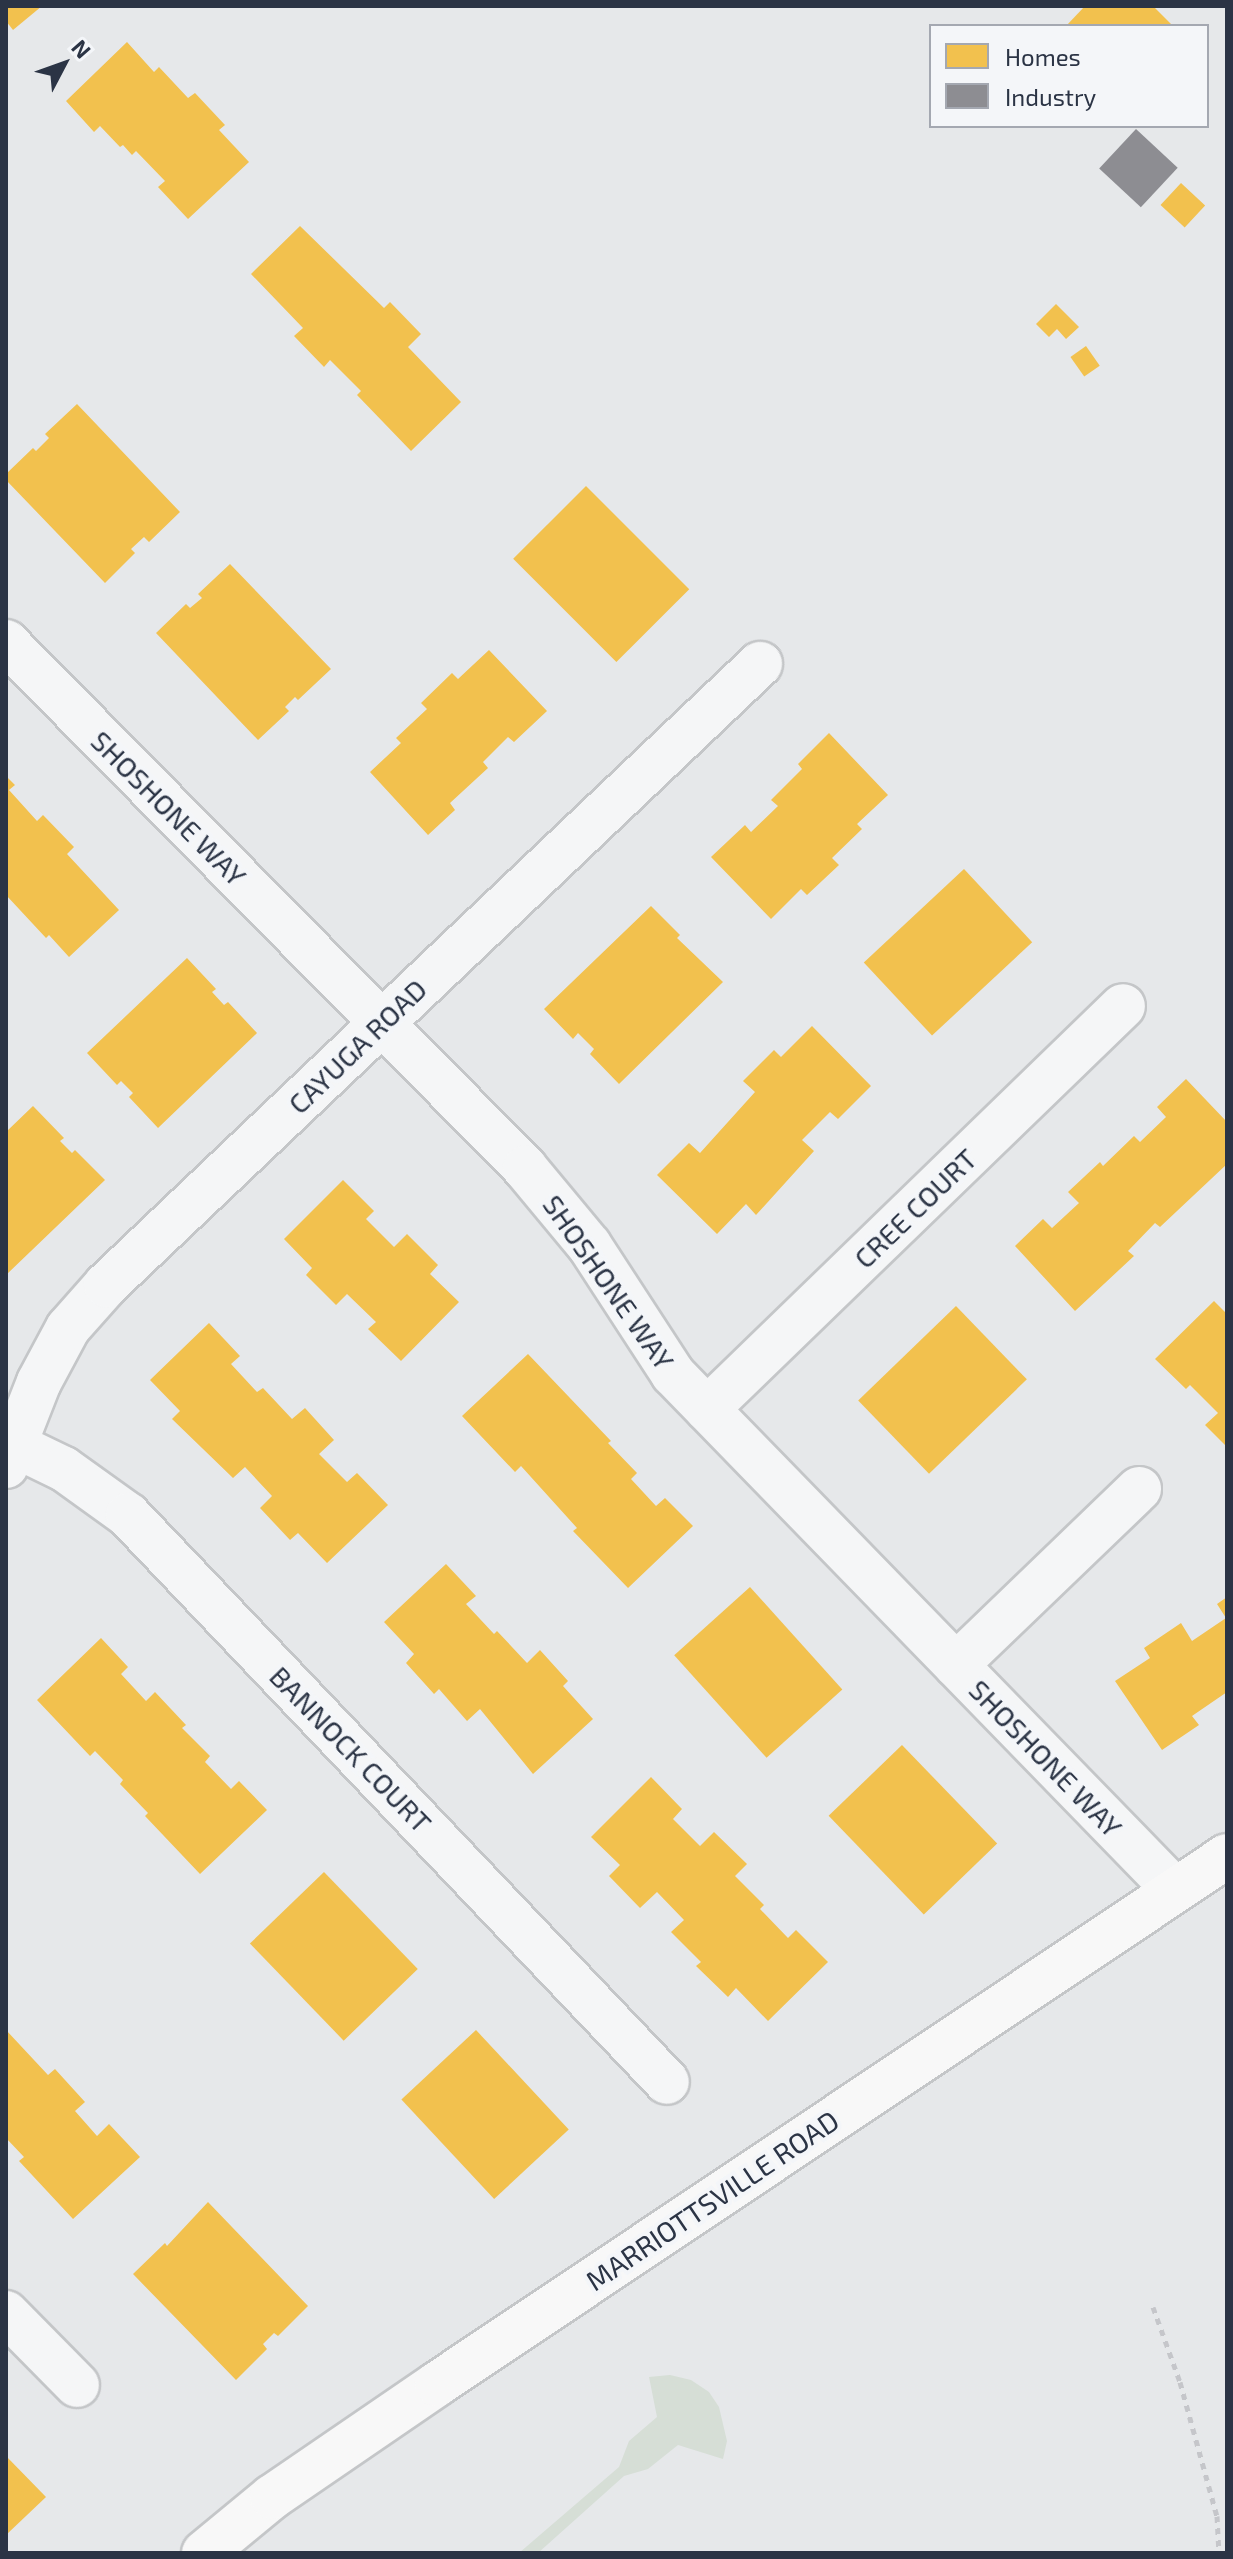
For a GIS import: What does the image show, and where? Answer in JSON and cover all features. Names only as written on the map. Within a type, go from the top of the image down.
[{"type":"main road","name":"MARRIOTTSVILLE ROAD","points":[[204,2553],[272,2497],[399,2410],[1227,1856]]},
{"type":"street","name":"SHOSHONE WAY","points":[[6,642],[525,1168],[589,1245],[666,1364],[1175,1890]]},
{"type":"street","name":"CAYUGA ROAD","points":[[8,1451],[68,1328],[106,1285],[760,664]]},
{"type":"street","name":"CREE COURT","points":[[707,1409],[1123,1006]]},
{"type":"street","name":"BANNOCK COURT","points":[[8,1451],[64,1469],[128,1515],[667,2082]]},
{"type":"street","points":[[956,1665],[1139,1489]]},
{"type":"street","points":[[6,2313],[77,2385]]},
{"type":"path","points":[[1153,2307],[1180,2382],[1217,2516],[1219,2553]]},
{"type":"shaded area","points":[[670,2375],[691,2380],[709,2392],[719,2407],[727,2441],[723,2459],[678,2445],[648,2469],[624,2476],[538,2553],[519,2553],[619,2467],[629,2441],[657,2417],[649,2377]]},
{"type":"building: Homes","points":[[6,6],[42,6],[13,30],[6,21]]},
{"type":"building: Homes","points":[[1085,6],[1153,6],[1171,24],[1068,24]]},
{"type":"building: Homes","points":[[127,42],[154,72],[159,67],[188,98],[195,93],[225,125],[219,130],[249,162],[188,219],[158,187],[165,181],[136,151],[132,155],[123,145],[120,147],[100,126],[94,132],[66,101]]},
{"type":"building: Homes","points":[[1181,183],[1205,206],[1185,227],[1161,205]]},
{"type":"building: Homes","points":[[300,226],[384,308],[390,302],[421,334],[408,347],[461,402],[411,451],[357,395],[361,391],[330,360],[324,367],[294,336],[303,328],[251,274]]},
{"type":"building: Homes","points":[[1056,304],[1079,327],[1066,339],[1057,329],[1049,337],[1036,324]]},
{"type":"building: Homes","points":[[1086,346],[1100,366],[1084,377],[1070,357]]},
{"type":"building: Homes","points":[[77,404],[180,512],[149,542],[144,537],[131,549],[135,553],[105,583],[6,480],[6,474],[33,448],[36,451],[49,438],[45,434]]},
{"type":"building: Homes","points":[[586,486],[689,589],[616,662],[513,559]]},
{"type":"building: Homes","points":[[230,564],[331,669],[298,700],[295,697],[285,707],[289,711],[258,740],[156,633],[186,604],[190,608],[202,598],[198,594]]},
{"type":"building: Homes","points":[[489,650],[547,711],[514,742],[508,737],[483,762],[488,768],[450,803],[455,810],[428,835],[370,772],[401,743],[396,738],[427,709],[421,703],[452,673],[458,679]]},
{"type":"building: Homes","points":[[829,733],[888,795],[857,824],[862,829],[832,858],[839,865],[807,895],[801,889],[771,919],[711,857],[745,825],[751,832],[778,806],[771,800],[802,769],[798,764]]},
{"type":"building: Homes","points":[[6,776],[15,785],[9,790],[37,821],[43,815],[74,847],[67,854],[119,910],[69,957],[49,935],[46,938],[6,895]]},
{"type":"building: Homes","points":[[964,869],[1032,942],[932,1036],[864,962]]},
{"type":"building: Homes","points":[[651,906],[680,935],[677,938],[723,982],[619,1084],[590,1054],[594,1049],[578,1033],[573,1039],[544,1009]]},
{"type":"building: Homes","points":[[187,958],[216,989],[212,992],[224,1005],[228,1002],[257,1033],[158,1128],[129,1097],[133,1093],[121,1081],[117,1085],[87,1053]]},
{"type":"building: Homes","points":[[812,1026],[871,1086],[838,1119],[830,1112],[802,1140],[814,1151],[756,1215],[746,1204],[717,1234],[657,1175],[689,1143],[700,1153],[755,1092],[743,1081],[774,1050],[781,1057]]},
{"type":"building: Homes","points":[[1186,1079],[1227,1122],[1227,1164],[1160,1227],[1155,1223],[1128,1251],[1134,1256],[1075,1311],[1015,1246],[1043,1219],[1052,1228],[1079,1203],[1068,1192],[1100,1162],[1103,1166],[1134,1136],[1140,1142],[1166,1117],[1157,1107]]},
{"type":"building: Homes","points":[[33,1106],[64,1138],[60,1141],[72,1153],[75,1150],[105,1180],[6,1275],[6,1132]]},
{"type":"building: Homes","points":[[343,1180],[374,1211],[366,1219],[394,1247],[407,1234],[438,1265],[430,1274],[459,1302],[401,1361],[368,1329],[376,1322],[347,1294],[336,1305],[306,1275],[312,1268],[284,1239]]},
{"type":"building: Homes","points":[[1214,1301],[1227,1314],[1227,1447],[1205,1425],[1218,1413],[1190,1385],[1186,1389],[1155,1359]]},
{"type":"building: Homes","points":[[956,1306],[1027,1379],[929,1474],[858,1400]]},
{"type":"building: Homes","points":[[209,1323],[240,1356],[231,1364],[257,1392],[263,1388],[292,1419],[305,1408],[334,1440],[319,1454],[347,1482],[357,1473],[388,1505],[327,1563],[298,1533],[290,1540],[260,1508],[272,1496],[245,1467],[233,1478],[172,1419],[180,1411],[150,1380]]},
{"type":"building: Homes","points":[[528,1354],[611,1441],[608,1443],[637,1473],[631,1479],[656,1506],[665,1498],[693,1526],[628,1588],[573,1531],[577,1528],[521,1466],[515,1472],[462,1416]]},
{"type":"building: Homes","points":[[446,1564],[476,1596],[466,1604],[494,1634],[497,1631],[527,1663],[540,1650],[568,1681],[563,1686],[593,1719],[533,1774],[480,1709],[467,1721],[439,1689],[434,1694],[406,1663],[414,1654],[384,1622]]},
{"type":"building: Homes","points":[[750,1587],[842,1690],[767,1758],[674,1655]]},
{"type":"building: Homes","points":[[1227,1597],[1227,1692],[1192,1716],[1199,1725],[1162,1750],[1115,1681],[1150,1658],[1144,1648],[1181,1623],[1192,1641],[1226,1618],[1217,1604]]},
{"type":"building: Homes","points":[[101,1638],[128,1667],[121,1674],[146,1701],[155,1692],[186,1725],[182,1728],[210,1756],[205,1762],[231,1789],[239,1781],[267,1810],[200,1874],[145,1816],[148,1813],[120,1784],[123,1780],[95,1751],[90,1756],[37,1700]]},
{"type":"building: Homes","points":[[902,1745],[997,1844],[924,1914],[829,1816]]},
{"type":"building: Homes","points":[[651,1777],[682,1809],[673,1819],[700,1846],[714,1832],[747,1864],[735,1876],[764,1905],[760,1909],[788,1938],[796,1930],[828,1962],[768,2021],[736,1988],[728,1997],[696,1966],[701,1962],[671,1932],[684,1920],[657,1892],[640,1908],[609,1876],[620,1865],[591,1837]]},
{"type":"building: Homes","points":[[324,1872],[418,1969],[344,2041],[250,1944]]},
{"type":"building: Homes","points":[[6,2030],[48,2075],[55,2069],[85,2102],[75,2111],[97,2136],[109,2124],[140,2157],[73,2219],[19,2161],[24,2157],[6,2138]]},
{"type":"building: Homes","points":[[476,2030],[569,2129],[494,2199],[401,2100]]},
{"type":"building: Homes","points":[[208,2202],[308,2306],[278,2336],[274,2333],[263,2344],[267,2349],[236,2380],[133,2274],[165,2243],[167,2246]]},
{"type":"building: Homes","points":[[6,2456],[46,2497],[6,2535]]},
{"type":"building: Industry","points":[[1136,129],[1178,168],[1141,207],[1099,168]]}]
